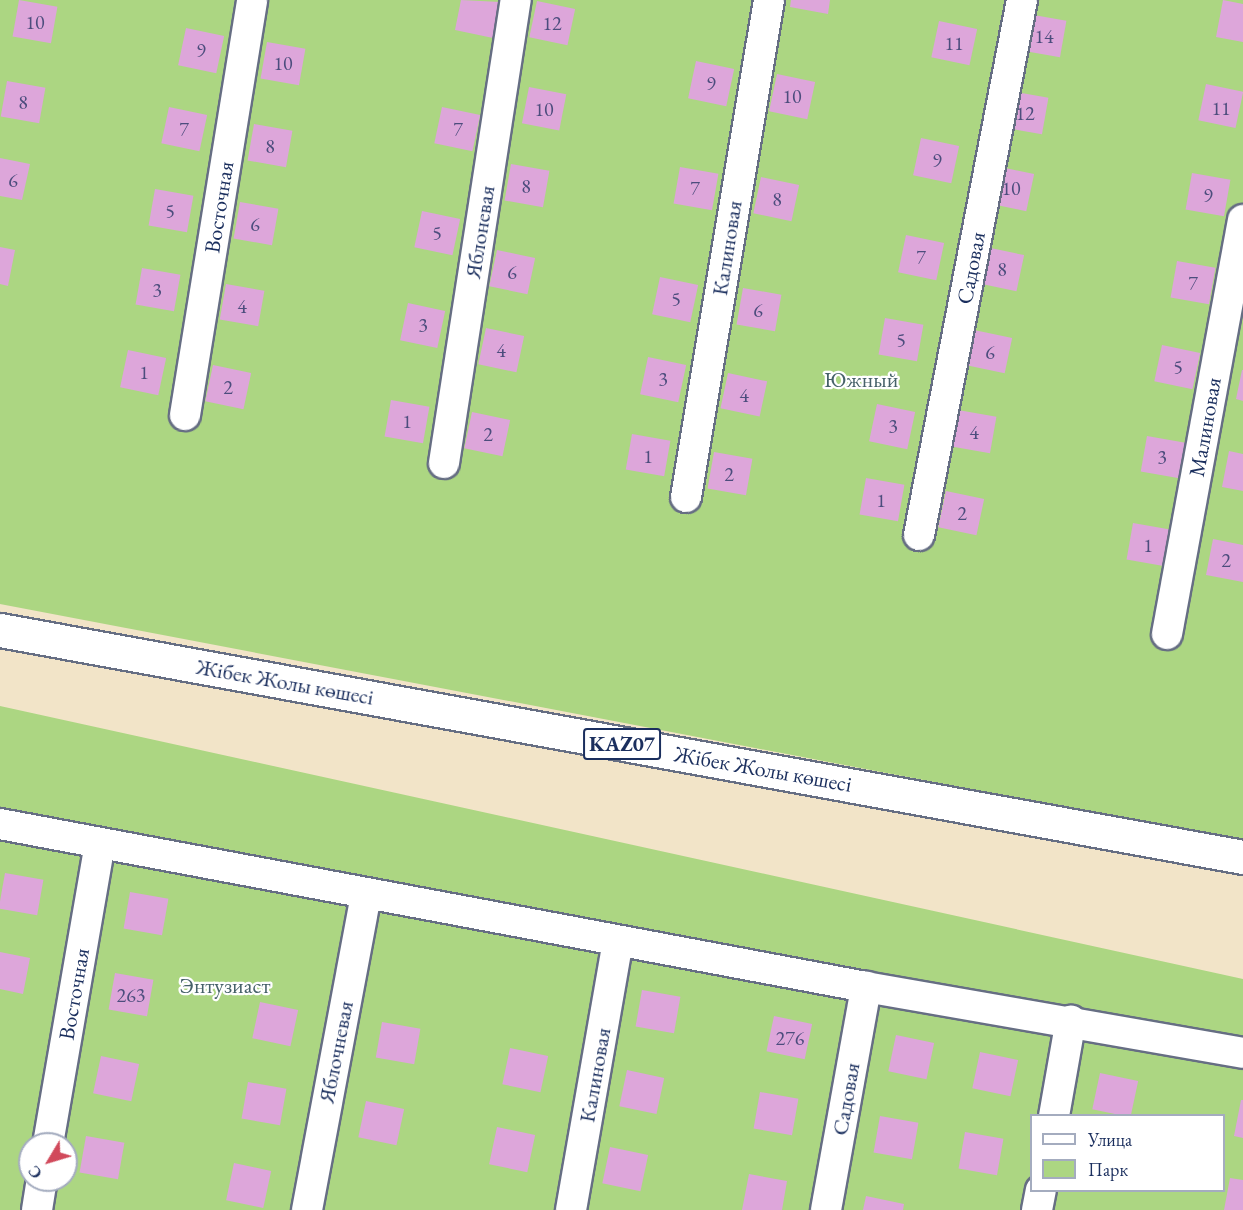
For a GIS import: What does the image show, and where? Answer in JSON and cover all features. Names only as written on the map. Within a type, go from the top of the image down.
[{"type":"highway","name":"Жібек Жолы көшесі","points":[[0,630],[1243,857]]},
{"type":"street","name":"Восточная","points":[[185,415],[252,0]]},
{"type":"street","name":"Яблоневая","points":[[444,463],[516,0]]},
{"type":"street","name":"Калиновая","points":[[686,497],[769,0]]},
{"type":"street","name":"Садовая","points":[[919,536],[1022,0]]},
{"type":"street","name":"Малиновая","points":[[1167,634],[1243,220]]},
{"type":"street","points":[[0,824],[866,987],[1071,1020],[1243,1053]]},
{"type":"street","name":"Восточная","points":[[50,1132],[100,843]]},
{"type":"street","name":"Яблочневая","points":[[307,1210],[366,894]]},
{"type":"street","name":"Калиновая","points":[[571,1210],[618,940]]},
{"type":"street","name":"Садовая","points":[[826,1210],[866,987]]},
{"type":"street","points":[[1054,1114],[1071,1020]]},
{"type":"street","points":[[37,1210],[40,1192]]},
{"type":"street","points":[[1037,1210],[1041,1192]]},
{"type":"green space","name":"Южный","points":[[0,0],[1243,0],[1243,841],[0,604]]},
{"type":"green space","name":"Энтузиаст","points":[[0,706],[1243,979],[1243,1210],[0,1210]]},
{"type":"building","points":[[19,0],[57,7],[51,43],[13,36]]},
{"type":"building","points":[[461,0],[500,2],[493,38],[455,30]]},
{"type":"building","points":[[791,0],[830,0],[828,14],[790,7]]},
{"type":"building","points":[[1223,0],[1243,4],[1243,42],[1216,37]]},
{"type":"building","points":[[537,1],[575,9],[567,45],[529,37]]},
{"type":"building","points":[[1028,14],[1066,21],[1060,57],[1022,50]]},
{"type":"building","points":[[939,21],[977,29],[969,65],[931,57]]},
{"type":"building","points":[[186,28],[224,36],[216,73],[178,65]]},
{"type":"building","points":[[267,42],[305,49],[299,85],[261,78]]},
{"type":"building","points":[[696,61],[734,69],[726,106],[688,98]]},
{"type":"building","points":[[777,74],[815,82],[807,119],[769,111]]},
{"type":"building","points":[[7,81],[45,88],[39,123],[1,116]]},
{"type":"building","points":[[1206,84],[1243,92],[1235,128],[1198,120]]},
{"type":"building","points":[[529,87],[566,94],[559,131],[522,123]]},
{"type":"building","points":[[1010,91],[1048,98],[1042,134],[1004,127]]},
{"type":"building","points":[[169,107],[207,115],[199,151],[161,143]]},
{"type":"building","points":[[442,107],[480,115],[472,151],[434,143]]},
{"type":"building","points":[[254,124],[292,131],[286,167],[248,160]]},
{"type":"building","points":[[921,138],[959,146],[951,183],[913,175]]},
{"type":"building","points":[[0,158],[30,164],[22,200],[0,196]]},
{"type":"building","points":[[511,164],[549,171],[543,207],[505,200]]},
{"type":"building","points":[[996,166],[1034,174],[1026,211],[988,203]]},
{"type":"building","points":[[680,167],[718,174],[712,210],[674,203]]},
{"type":"building","points":[[1192,173],[1230,180],[1224,216],[1186,209]]},
{"type":"building","points":[[761,177],[799,185],[791,221],[753,213]]},
{"type":"building","points":[[155,189],[193,196],[187,232],[149,225]]},
{"type":"building","points":[[240,202],[278,209],[272,245],[234,238]]},
{"type":"building","points":[[422,211],[460,219],[452,255],[414,247]]},
{"type":"building","points":[[906,235],[944,243],[936,280],[898,272]]},
{"type":"building","points":[[0,247],[15,250],[8,286],[0,284]]},
{"type":"building","points":[[986,247],[1024,255],[1016,291],[978,283]]},
{"type":"building","points":[[497,250],[535,258],[527,294],[489,286]]},
{"type":"building","points":[[1177,261],[1215,268],[1209,304],[1171,297]]},
{"type":"building","points":[[142,268],[180,275],[174,311],[136,304]]},
{"type":"building","points":[[660,277],[698,285],[690,322],[652,314]]},
{"type":"building","points":[[226,284],[264,291],[258,326],[220,319]]},
{"type":"building","points":[[743,288],[781,295],[775,331],[737,324]]},
{"type":"building","points":[[408,303],[445,311],[437,348],[400,340]]},
{"type":"building","points":[[885,318],[923,325],[917,361],[879,354]]},
{"type":"building","points":[[486,328],[524,336],[516,372],[478,364]]},
{"type":"building","points":[[974,330],[1012,338],[1005,373],[967,365]]},
{"type":"building","points":[[1162,345],[1200,353],[1192,389],[1154,381]]},
{"type":"building","points":[[128,350],[166,358],[158,395],[120,387]]},
{"type":"building","points":[[648,357],[686,365],[678,402],[640,394]]},
{"type":"building","points":[[213,365],[251,373],[243,409],[205,401]]},
{"type":"building","points":[[1243,370],[1243,401],[1236,399]]},
{"type":"building","points":[[728,373],[767,381],[760,417],[721,408]]},
{"type":"building","points":[[391,400],[429,407],[423,443],[385,436]]},
{"type":"building","points":[[877,404],[915,412],[907,449],[869,441]]},
{"type":"building","points":[[958,410],[996,417],[990,453],[952,446]]},
{"type":"building","points":[[472,412],[510,420],[502,456],[464,448]]},
{"type":"building","points":[[632,434],[670,441],[664,476],[626,469]]},
{"type":"building","points":[[1147,436],[1185,443],[1179,478],[1141,471]]},
{"type":"building","points":[[1229,451],[1243,454],[1243,491],[1222,487]]},
{"type":"building","points":[[714,452],[752,459],[746,495],[708,488]]},
{"type":"building","points":[[866,478],[904,485],[898,521],[860,514]]},
{"type":"building","points":[[946,491],[984,499],[976,535],[938,527]]},
{"type":"building","points":[[1133,523],[1171,530],[1165,566],[1127,559]]},
{"type":"building","points":[[1213,539],[1243,545],[1243,582],[1206,575]]},
{"type":"building","points":[[5,873],[43,880],[37,915],[0,909]]},
{"type":"building","points":[[130,892],[168,899],[162,935],[124,928]]},
{"type":"building","points":[[0,952],[30,958],[23,994],[0,989]]},
{"type":"building","points":[[115,973],[153,980],[147,1016],[109,1009]]},
{"type":"building","points":[[642,990],[680,997],[674,1033],[636,1026]]},
{"type":"building","points":[[260,1002],[298,1010],[290,1046],[252,1038]]},
{"type":"building","points":[[774,1016],[812,1024],[805,1059],[767,1051]]},
{"type":"building","points":[[382,1022],[420,1029],[414,1064],[376,1057]]},
{"type":"building","points":[[896,1035],[934,1043],[926,1079],[888,1071]]},
{"type":"building","points":[[510,1048],[548,1056],[540,1092],[502,1084]]},
{"type":"building","points":[[980,1052],[1018,1060],[1010,1096],[972,1088]]},
{"type":"building","points":[[101,1056],[139,1064],[131,1101],[93,1093]]},
{"type":"building","points":[[627,1070],[664,1078],[656,1114],[619,1106]]},
{"type":"building","points":[[1100,1073],[1138,1081],[1131,1114],[1115,1114],[1092,1109]]},
{"type":"building","points":[[248,1082],[286,1089],[280,1125],[242,1118]]},
{"type":"building","points":[[760,1092],[798,1099],[792,1135],[754,1128]]},
{"type":"building","points":[[1241,1100],[1243,1100],[1243,1138],[1234,1136]]},
{"type":"building","points":[[366,1101],[404,1109],[396,1145],[358,1137]]},
{"type":"building","points":[[880,1116],[918,1123],[912,1159],[874,1152]]},
{"type":"building","points":[[497,1127],[535,1135],[527,1172],[489,1164]]},
{"type":"building","points":[[965,1132],[1003,1139],[997,1175],[959,1168]]},
{"type":"building","points":[[86,1136],[124,1143],[118,1179],[80,1172]]},
{"type":"building","points":[[610,1147],[648,1155],[640,1191],[602,1183]]},
{"type":"building","points":[[234,1163],[271,1171],[263,1208],[226,1200]]},
{"type":"building","points":[[749,1174],[787,1181],[782,1210],[742,1210]]},
{"type":"building","points":[[1230,1178],[1243,1180],[1243,1210],[1224,1210]]},
{"type":"building","points":[[866,1196],[904,1204],[903,1210],[863,1210]]}]
